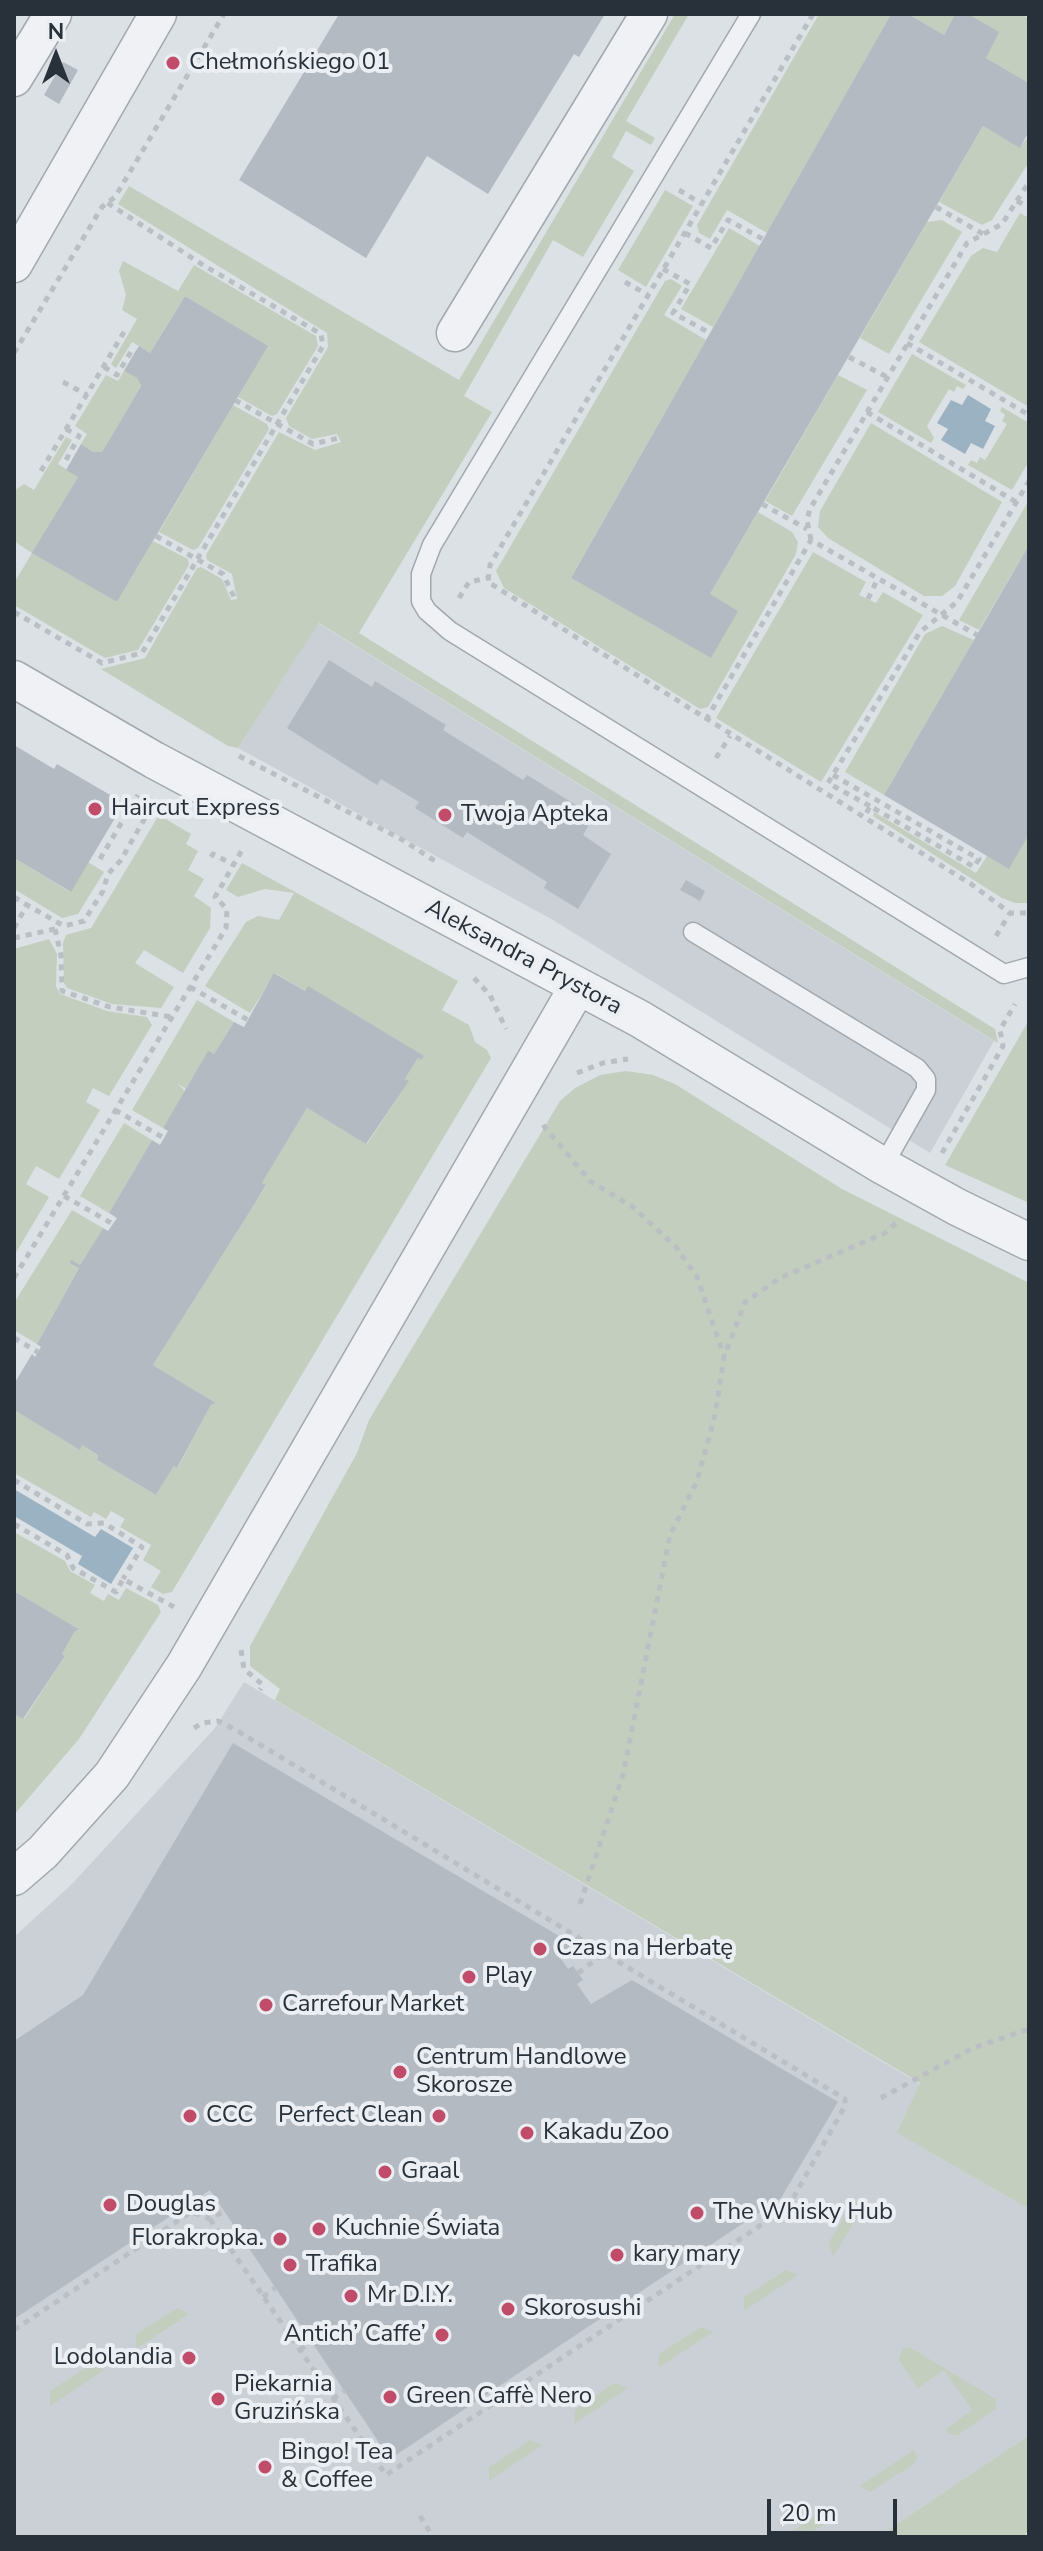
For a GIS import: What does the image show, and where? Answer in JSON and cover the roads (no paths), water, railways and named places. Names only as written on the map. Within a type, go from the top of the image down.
[{"type":"street","points":[[14,78],[53,14]]},
{"type":"street","points":[[14,264],[158,14]]},
{"type":"street","points":[[455,333],[649,14]]},
{"type":"street","name":"Aleksandra Prystora","points":[[14,679],[154,760],[697,1053],[883,1166],[1029,1242]]},
{"type":"street","points":[[14,1877],[43,1852],[112,1775],[184,1666],[577,988]]},
{"type":"lane","points":[[751,14],[432,545],[421,574],[421,601],[436,620],[450,631],[1004,974],[1017,973],[1029,967]]},
{"type":"lane","points":[[693,932],[917,1068],[926,1079],[926,1090],[883,1166]]},
{"type":"water","points":[[968,395],[991,409],[985,421],[995,426],[983,449],[971,443],[965,454],[941,440],[948,429],[937,423],[951,400],[962,405]]},
{"type":"water","points":[[14,1489],[95,1537],[101,1529],[133,1548],[111,1584],[78,1564],[82,1556],[14,1516]]},
{"type":"place","name":"Chełmońskiego 01","points":[[173,63]]},
{"type":"place","name":"Haircut Express","points":[[95,809]]},
{"type":"place","name":"Twoja Apteka","points":[[445,815]]},
{"type":"place","name":"Czas na Herbatę","points":[[540,1949]]},
{"type":"place","name":"Play","points":[[469,1977]]},
{"type":"place","name":"Carrefour Market","points":[[266,2005]]},
{"type":"place","name":"Centrum Handlowe Skorosze","points":[[400,2072]]},
{"type":"place","name":"CCC","points":[[190,2116]]},
{"type":"place","name":"Perfect Clean","points":[[439,2116]]},
{"type":"place","name":"Kakadu Zoo","points":[[527,2133]]},
{"type":"place","name":"Graal","points":[[385,2172]]},
{"type":"place","name":"Douglas","points":[[110,2205]]},
{"type":"place","name":"The Whisky Hub","points":[[697,2213]]},
{"type":"place","name":"Kuchnie Świata","points":[[319,2229]]},
{"type":"place","name":"Florakropka.","points":[[280,2239]]},
{"type":"place","name":"kary mary","points":[[617,2255]]},
{"type":"place","name":"Trafika","points":[[290,2265]]},
{"type":"place","name":"Mr D.I.Y.","points":[[351,2296]]},
{"type":"place","name":"Skorosushi","points":[[508,2309]]},
{"type":"place","name":"Antich’ Caffe’","points":[[442,2335]]},
{"type":"place","name":"Lodolandia","points":[[189,2358]]},
{"type":"place","name":"Green Caffè Nero","points":[[390,2397]]},
{"type":"place","name":"Piekarnia Gruzińska","points":[[218,2399]]},
{"type":"place","name":"Bingo! Tea & Coffee","points":[[265,2467]]}]
